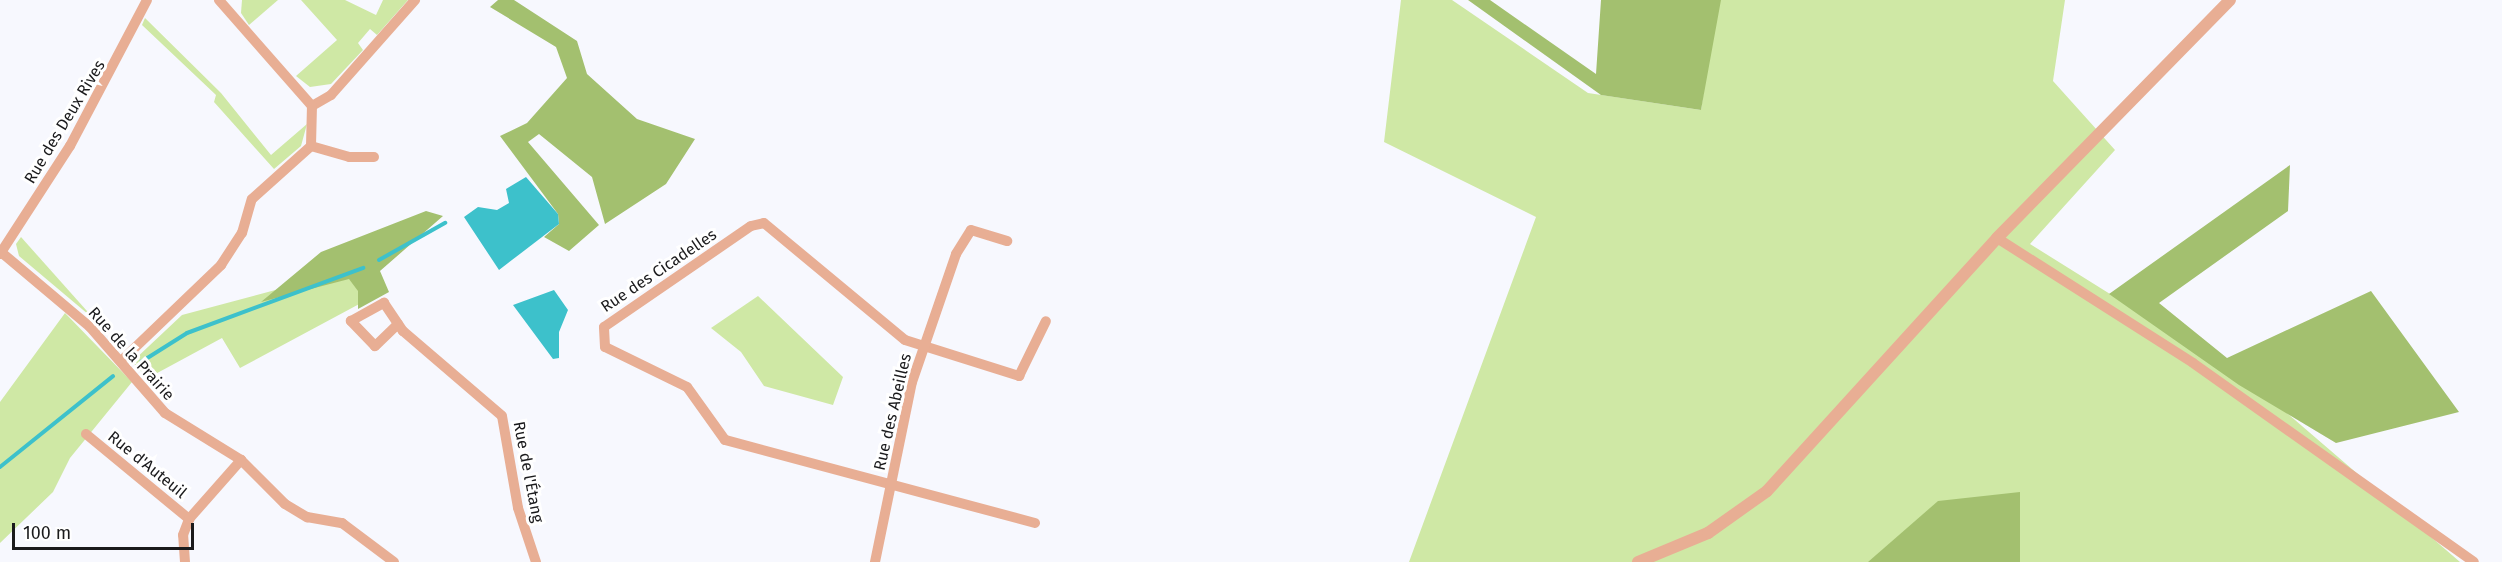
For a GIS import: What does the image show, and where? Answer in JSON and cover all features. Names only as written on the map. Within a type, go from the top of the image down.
[{"type":"street","name":"Rue des Deux Rives","points":[[1,253],[70,146],[147,0]]},
{"type":"street","points":[[312,106],[331,95],[415,0]]},
{"type":"street","points":[[1638,562],[1708,533],[1767,491],[1996,238],[2230,0]]},
{"type":"street","points":[[121,361],[221,265],[242,233],[252,199],[311,146],[312,106],[225,2]]},
{"type":"street","points":[[311,146],[349,158],[375,158]]},
{"type":"street","name":"Rue des Cicadelles","points":[[892,484],[725,440],[687,387],[605,347],[604,327],[764,223],[897,337],[924,346]]},
{"type":"street","name":"Rue des Abeilles","points":[[875,562],[924,346],[966,240],[971,230],[1007,241]]},
{"type":"street","points":[[1996,238],[2193,363],[2474,562]]},
{"type":"street","name":"Rue de la Prairie","points":[[1,253],[121,361],[165,413],[241,460],[285,504],[307,517],[342,523],[394,562]]},
{"type":"street","points":[[924,346],[1019,376],[1046,321]]},
{"type":"street","name":"Rue de l'Étang","points":[[398,324],[502,416],[518,508],[536,562]]},
{"type":"street","name":"Rue d'Auteuil","points":[[86,434],[189,519]]},
{"type":"street","name":"Rue d'Auteuil","points":[[185,562],[183,535],[189,519],[241,460]]},
{"type":"street","points":[[892,484],[1035,523]]},
{"type":"green space","points":[[242,0],[278,0],[249,25],[241,13]]},
{"type":"green space","points":[[301,0],[345,0],[376,15],[383,0],[408,0],[377,35],[370,29],[358,43],[363,50],[331,84],[310,87],[296,76],[337,40]]},
{"type":"green space","points":[[498,0],[514,0],[577,41],[587,74],[637,119],[695,139],[666,184],[605,224],[592,177],[539,134],[528,142],[599,225],[569,251],[544,237],[559,224],[558,214],[500,136],[527,123],[567,78],[556,47],[490,7]]},
{"type":"green space","points":[[1401,0],[1452,0],[1588,93],[1701,110],[1717,0],[2065,0],[2053,81],[2115,150],[2030,244],[2251,382],[2460,562],[1409,562],[1536,217],[1384,142]]},
{"type":"green space","points":[[1468,0],[1490,0],[1596,74],[1601,0],[1721,0],[1701,110],[1601,95]]},
{"type":"green space","points":[[145,18],[221,93],[271,155],[307,124],[301,146],[274,169],[214,102],[216,95],[142,25]]},
{"type":"green space","points":[[2290,165],[2288,211],[2159,303],[2227,358],[2371,291],[2459,412],[2336,443],[2239,385],[2109,294]]},
{"type":"green space","points":[[426,211],[443,216],[380,271],[389,292],[358,309],[358,291],[349,279],[261,302],[321,252]]},
{"type":"green space","points":[[21,237],[95,320],[19,256],[16,244]]},
{"type":"green space","points":[[361,267],[363,302],[240,368],[222,338],[148,378],[132,362],[182,315]]},
{"type":"green space","points":[[758,296],[843,377],[833,405],[764,386],[741,352],[711,328]]},
{"type":"green space","points":[[65,313],[132,382],[70,458],[53,492],[0,543],[0,402]]},
{"type":"green space","points":[[2020,492],[2020,562],[1868,562],[1938,501]]},
{"type":"water","points":[[526,177],[558,214],[559,224],[499,270],[464,217],[478,207],[497,210],[509,203],[506,189]]},
{"type":"water","points":[[554,290],[568,310],[559,332],[559,358],[553,359],[513,305]]},
{"type":"waterway","points":[[379,260],[445,223]]},
{"type":"waterway","points":[[141,362],[187,333],[363,268]]},
{"type":"waterway","points":[[0,467],[113,376]]}]
